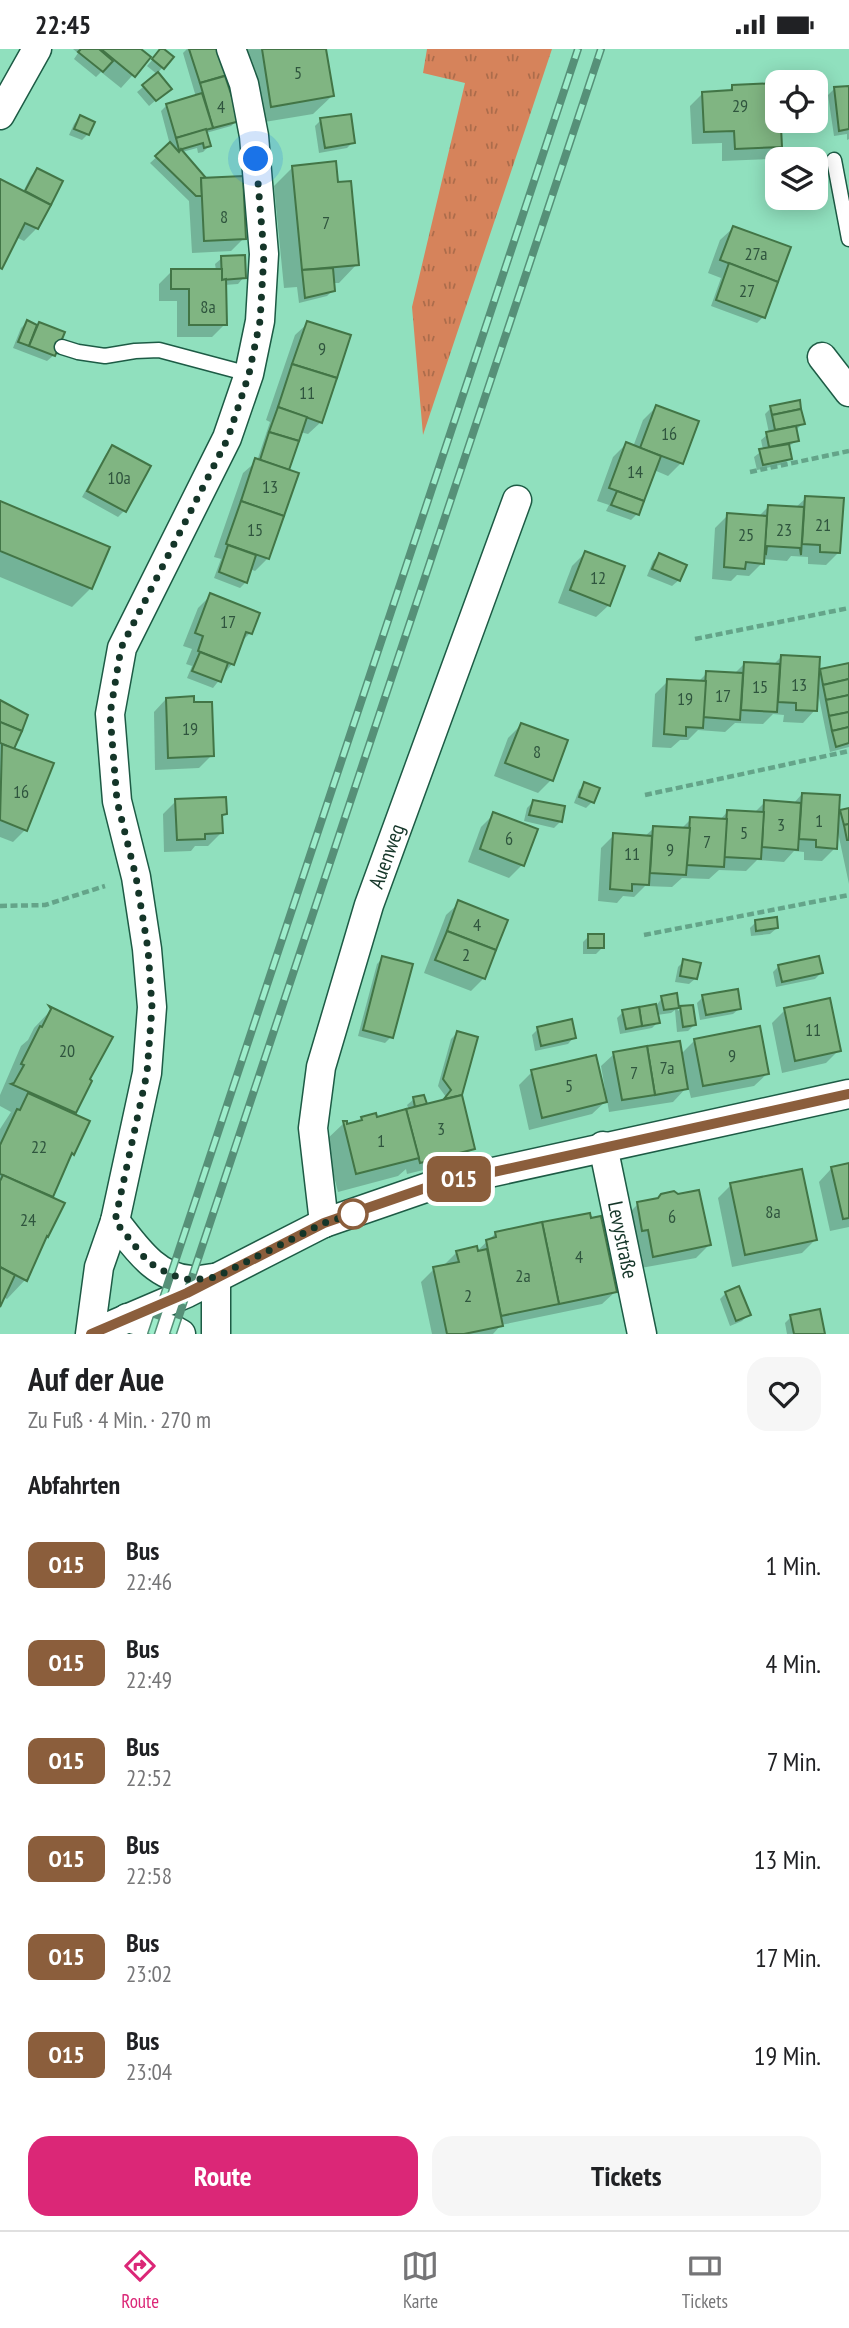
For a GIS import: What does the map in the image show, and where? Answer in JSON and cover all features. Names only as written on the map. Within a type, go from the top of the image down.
[{"type":"street","points":[[0,115],[37,49]]},
{"type":"street","points":[[90,1334],[99,1267],[115,1221],[147,1073],[152,1007],[148,949],[136,877],[117,801],[110,714],[121,648],[228,438],[249,374],[260,321],[264,254],[254,136],[244,84],[231,49]]},
{"type":"street","points":[[822,357],[849,392]]},
{"type":"street","name":"Auenweg","points":[[324,1223],[313,1128],[321,1067],[369,905],[517,500]]},
{"type":"street","points":[[90,1334],[187,1293],[324,1223],[434,1185],[849,1094]]},
{"type":"street","name":"Levystraße","points":[[603,1146],[642,1334]]},
{"type":"street","points":[[115,1221],[148,1262],[171,1275],[191,1280],[216,1277]]},
{"type":"street","points":[[216,1277],[216,1334]]},
{"type":"street","points":[[127,1318],[181,1334]]},
{"type":"lane","points":[[834,160],[849,239]]},
{"type":"lane","points":[[62,347],[105,356],[159,350],[249,374]]},
{"type":"path","points":[[750,471],[849,451]]},
{"type":"path","points":[[695,639],[849,608]]},
{"type":"path","points":[[645,795],[849,751]]},
{"type":"path","points":[[0,906],[45,905],[136,877]]},
{"type":"path","points":[[644,935],[849,895]]},
{"type":"green space","points":[[427,49],[552,49],[423,435],[412,307],[465,83],[423,73]]},
{"type":"building","points":[[81,49],[99,49],[113,61],[103,72],[78,52]]},
{"type":"building","points":[[101,49],[141,49],[151,57],[135,77]]},
{"type":"building","points":[[160,49],[174,57],[164,69],[152,59]]},
{"type":"building","points":[[189,49],[220,49],[227,75],[200,83]]},
{"type":"building","points":[[262,49],[326,49],[334,96],[271,107]]},
{"type":"building","points":[[158,72],[172,89],[156,101],[142,85]]},
{"type":"building","points":[[225,76],[240,121],[213,128],[200,83]]},
{"type":"building","points":[[765,84],[765,133],[781,133],[782,147],[735,149],[734,131],[704,132],[702,92],[732,90],[732,85]]},
{"type":"building","points":[[849,86],[849,129],[839,131],[834,87]]},
{"type":"building","points":[[202,93],[213,128],[176,138],[166,104]]},
{"type":"building","points":[[351,114],[355,143],[325,148],[320,118]]},
{"type":"building","points":[[80,115],[95,122],[89,135],[74,129]]},
{"type":"building","points":[[206,129],[211,146],[204,148],[203,143],[179,150],[176,138]]},
{"type":"building","points":[[170,142],[179,152],[181,149],[206,178],[201,178],[202,196],[196,196],[155,156]]},
{"type":"building","points":[[336,161],[338,182],[351,181],[359,265],[302,270],[292,166]]},
{"type":"building","points":[[37,168],[63,181],[51,205],[25,191]]},
{"type":"building","points":[[243,176],[246,239],[204,241],[201,178]]},
{"type":"building","points":[[0,179],[51,205],[38,229],[25,223],[2,269],[0,268]]},
{"type":"building","points":[[733,226],[791,247],[778,282],[720,260]]},
{"type":"building","points":[[245,255],[246,278],[222,280],[221,256]]},
{"type":"building","points":[[729,263],[778,282],[765,318],[716,300]]},
{"type":"building","points":[[333,268],[335,291],[305,298],[302,270]]},
{"type":"building","points":[[171,269],[222,269],[222,280],[226,279],[227,325],[189,325],[189,289],[171,289]]},
{"type":"building","points":[[27,320],[37,325],[29,346],[18,342]]},
{"type":"building","points":[[307,321],[351,335],[337,378],[292,364]]},
{"type":"building","points":[[39,322],[65,332],[55,356],[29,346]]},
{"type":"building","points":[[292,364],[337,378],[322,423],[278,407]]},
{"type":"building","points":[[800,400],[801,409],[772,415],[770,406]]},
{"type":"building","points":[[656,405],[699,421],[683,464],[640,448]]},
{"type":"building","points":[[278,407],[307,417],[299,441],[269,432]]},
{"type":"building","points":[[801,409],[805,424],[775,430],[772,415]]},
{"type":"building","points":[[796,426],[799,441],[769,447],[766,432]]},
{"type":"building","points":[[269,432],[299,441],[289,470],[260,460]]},
{"type":"building","points":[[626,442],[661,456],[644,501],[609,488]]},
{"type":"building","points":[[789,444],[792,459],[763,465],[759,449]]},
{"type":"building","points":[[112,445],[151,466],[126,512],[87,491]]},
{"type":"building","points":[[255,458],[299,473],[284,516],[241,501]]},
{"type":"building","points":[[617,491],[644,501],[639,515],[611,505]]},
{"type":"building","points":[[805,496],[844,498],[840,553],[820,552],[820,545],[802,544]]},
{"type":"building","points":[[0,501],[110,547],[92,589],[0,551]]},
{"type":"building","points":[[241,501],[284,516],[269,559],[226,544]]},
{"type":"building","points":[[768,505],[804,507],[801,555],[800,548],[767,546],[766,554],[764,553]]},
{"type":"building","points":[[727,513],[767,516],[764,564],[746,562],[745,569],[724,567]]},
{"type":"building","points":[[228,545],[256,555],[247,583],[219,572]]},
{"type":"building","points":[[585,551],[625,566],[610,606],[570,590]]},
{"type":"building","points":[[659,553],[687,565],[680,581],[652,569]]},
{"type":"building","points":[[210,593],[260,613],[252,634],[246,632],[234,665],[198,651],[203,636],[195,633]]},
{"type":"building","points":[[200,652],[228,663],[221,682],[192,671]]},
{"type":"building","points":[[781,655],[820,657],[817,711],[796,710],[796,703],[778,702]]},
{"type":"building","points":[[744,662],[780,664],[777,712],[741,710]]},
{"type":"building","points":[[849,663],[849,679],[823,685],[820,669]]},
{"type":"building","points":[[706,671],[743,673],[740,720],[703,717]]},
{"type":"building","points":[[667,679],[706,681],[703,728],[686,727],[686,736],[664,734]]},
{"type":"building","points":[[849,679],[849,695],[826,700],[823,685]]},
{"type":"building","points":[[849,695],[849,712],[829,716],[826,700]]},
{"type":"building","points":[[194,696],[194,702],[212,702],[214,756],[168,758],[166,698]]},
{"type":"building","points":[[0,700],[28,715],[22,731],[0,722]]},
{"type":"building","points":[[849,712],[849,727],[832,731],[829,716]]},
{"type":"building","points":[[0,722],[22,731],[14,749],[0,743]]},
{"type":"building","points":[[521,723],[568,740],[553,781],[505,763]]},
{"type":"building","points":[[849,727],[849,743],[836,747],[832,731]]},
{"type":"building","points":[[2,744],[54,763],[27,831],[0,820]]},
{"type":"building","points":[[584,782],[600,788],[594,803],[579,797]]},
{"type":"building","points":[[802,793],[840,795],[837,849],[816,847],[816,840],[799,839]]},
{"type":"building","points":[[226,797],[227,814],[222,815],[223,833],[205,834],[205,839],[177,840],[175,799]]},
{"type":"building","points":[[533,800],[565,806],[562,822],[529,815]]},
{"type":"building","points":[[764,800],[801,803],[798,850],[762,847]]},
{"type":"building","points":[[849,808],[849,824],[844,825],[840,810]]},
{"type":"building","points":[[727,810],[764,812],[761,859],[724,857]]},
{"type":"building","points":[[493,812],[538,829],[524,866],[480,849]]},
{"type":"building","points":[[690,817],[727,819],[724,867],[687,865]]},
{"type":"building","points":[[849,824],[849,840],[847,840],[844,825]]},
{"type":"building","points":[[653,826],[690,828],[686,875],[650,873]]},
{"type":"building","points":[[613,833],[652,836],[649,885],[632,884],[632,891],[610,889]]},
{"type":"building","points":[[458,900],[508,920],[496,950],[447,931]]},
{"type":"building","points":[[777,917],[778,928],[756,931],[755,920]]},
{"type":"building","points":[[447,931],[496,950],[485,979],[435,960]]},
{"type":"building","points":[[588,934],[604,934],[604,948],[588,948]]},
{"type":"building","points":[[382,956],[413,964],[393,1038],[363,1030]]},
{"type":"building","points":[[819,956],[823,973],[782,982],[778,965]]},
{"type":"building","points":[[683,959],[701,963],[697,979],[680,976]]},
{"type":"building","points":[[738,989],[741,1009],[706,1015],[702,995]]},
{"type":"building","points":[[677,993],[679,1008],[664,1010],[661,996]]},
{"type":"building","points":[[830,998],[841,1051],[795,1061],[784,1008]]},
{"type":"building","points":[[656,1004],[660,1023],[642,1026],[639,1007]]},
{"type":"building","points":[[693,1005],[696,1025],[683,1027],[680,1006]]},
{"type":"building","points":[[49,1006],[113,1037],[90,1079],[92,1081],[76,1113],[11,1084],[24,1065],[21,1064],[51,1009]]},
{"type":"building","points":[[639,1007],[642,1026],[626,1029],[622,1010]]},
{"type":"building","points":[[572,1019],[576,1038],[541,1046],[537,1027]]},
{"type":"building","points":[[760,1026],[769,1074],[703,1086],[694,1039]]},
{"type":"building","points":[[457,1031],[478,1037],[462,1095],[444,1099],[451,1090],[443,1079]]},
{"type":"building","points":[[680,1041],[688,1089],[655,1095],[647,1046]]},
{"type":"building","points":[[647,1046],[655,1095],[622,1100],[613,1052]]},
{"type":"building","points":[[596,1055],[607,1102],[542,1118],[531,1070]]},
{"type":"building","points":[[28,1093],[90,1121],[74,1155],[72,1153],[53,1197],[0,1174],[0,1145]]},
{"type":"building","points":[[424,1095],[427,1104],[415,1107],[413,1097]]},
{"type":"building","points":[[462,1095],[475,1149],[420,1163],[406,1109]]},
{"type":"building","points":[[406,1109],[419,1158],[356,1174],[343,1121],[347,1121],[347,1124],[376,1113],[377,1117]]},
{"type":"building","points":[[849,1163],[849,1218],[843,1219],[831,1167]]},
{"type":"building","points":[[802,1169],[817,1240],[745,1255],[730,1183]]},
{"type":"building","points":[[3,1175],[65,1203],[27,1281],[0,1267],[0,1181]]},
{"type":"building","points":[[699,1190],[711,1245],[653,1257],[648,1230],[642,1231],[637,1202],[658,1198],[661,1194],[674,1191],[678,1194]]},
{"type":"building","points":[[590,1213],[591,1218],[601,1216],[617,1292],[559,1304],[542,1222]]},
{"type":"building","points":[[542,1222],[559,1304],[501,1316],[486,1240],[496,1237],[495,1232]]},
{"type":"building","points":[[477,1246],[478,1251],[487,1249],[503,1326],[464,1334],[447,1334],[433,1267],[459,1262],[456,1251]]},
{"type":"building","points":[[0,1267],[15,1275],[0,1307]]},
{"type":"building","points":[[739,1286],[751,1315],[736,1321],[725,1292]]},
{"type":"building","points":[[820,1309],[825,1334],[794,1334],[790,1315]]},
{"type":"railway","points":[[151,1334],[578,49]]},
{"type":"railway","points":[[173,1334],[601,49]]},
{"type":"bus line","name":"O15","points":[[91,1334],[187,1293],[324,1223],[434,1185],[849,1094]]},
{"type":"route","points":[[256,159],[264,254],[260,321],[249,374],[228,438],[121,648],[110,714],[117,801],[136,877],[148,949],[152,1007],[147,1073],[115,1221],[148,1262],[171,1275],[191,1280],[216,1277],[324,1223],[359,1212],[353,1214]]}]
